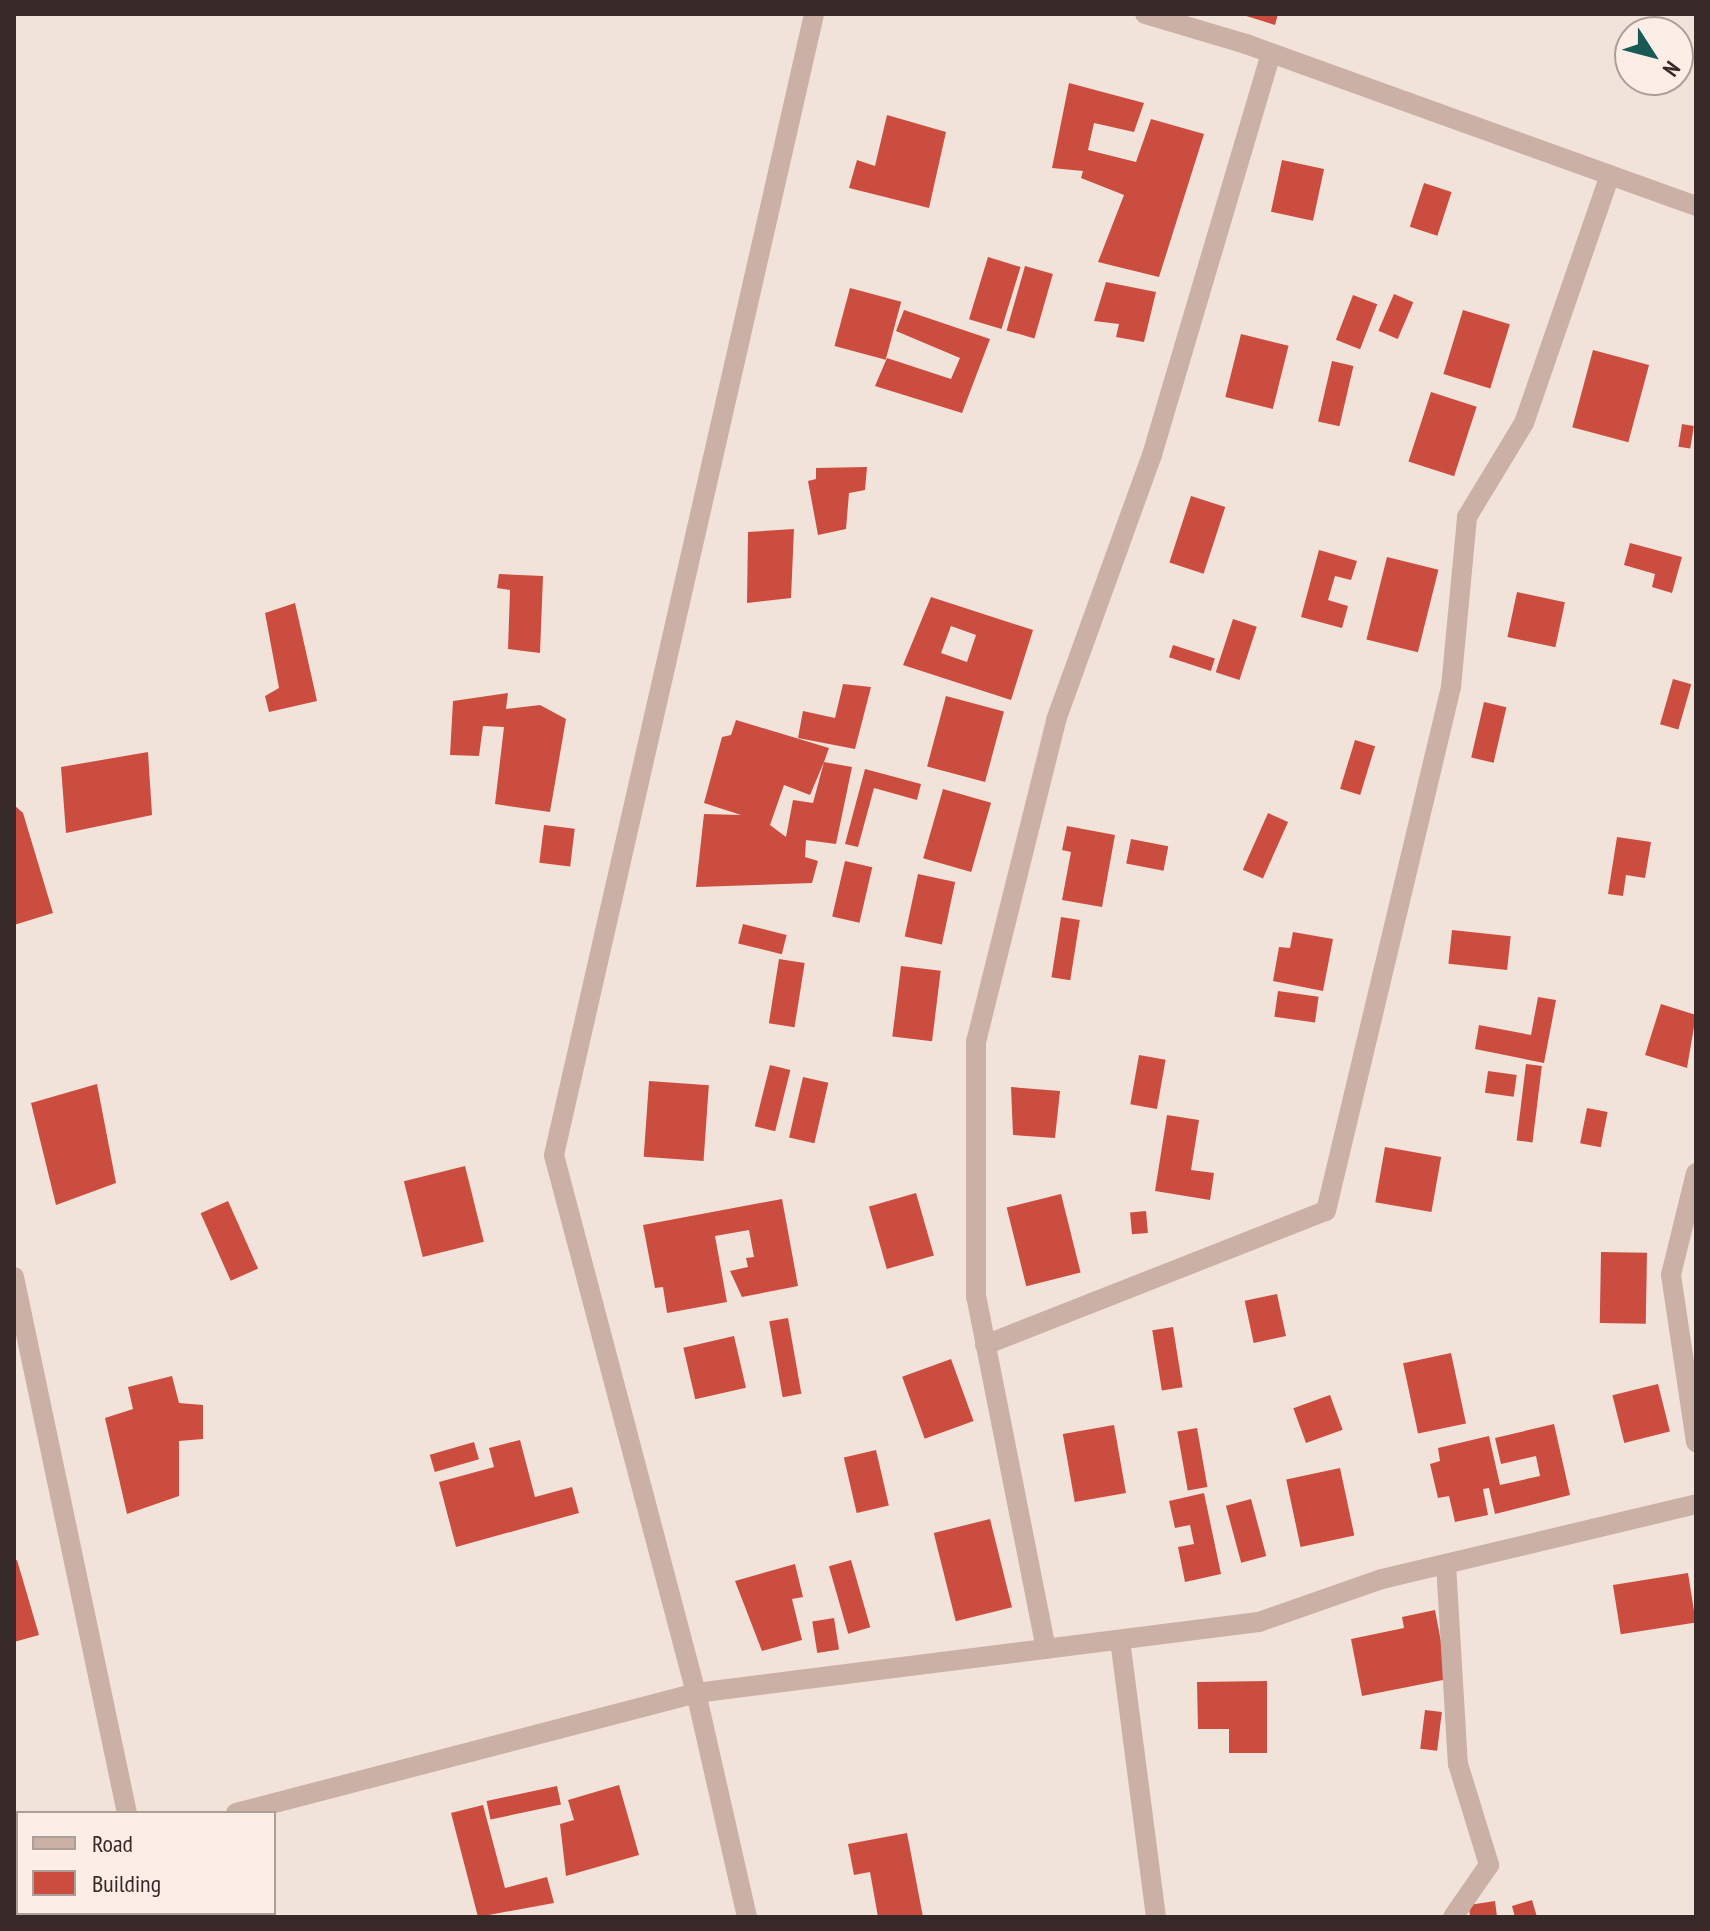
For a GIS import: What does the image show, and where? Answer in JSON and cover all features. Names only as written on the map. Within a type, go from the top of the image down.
[{"type":"street","points":[[747,1917],[696,1693],[554,1155],[814,14]]},
{"type":"street","points":[[1145,14],[1271,53],[1696,206]]},
{"type":"street","points":[[1046,1649],[976,1297],[976,1042],[1056,720],[1152,455],[1271,53]]},
{"type":"street","points":[[985,1345],[1326,1211],[1451,687],[1467,517],[1524,423],[1610,175]]},
{"type":"street","points":[[1696,1173],[1671,1275],[1696,1442]]},
{"type":"street","points":[[14,1277],[127,1811]]},
{"type":"street","points":[[244,1811],[696,1693],[1259,1622],[1382,1579],[1696,1504]]},
{"type":"street","points":[[1446,1564],[1458,1764],[1489,1865],[1453,1917]]},
{"type":"street","points":[[1120,1640],[1156,1917]]},
{"type":"building","points":[[1240,14],[1278,14],[1275,25]]},
{"type":"building","points":[[1069,83],[1144,103],[1134,132],[1094,123],[1088,150],[1136,162],[1151,119],[1204,134],[1159,277],[1098,262],[1124,195],[1081,178],[1083,171],[1052,168]]},
{"type":"building","points":[[887,115],[946,132],[929,208],[849,188],[857,160],[875,166]]},
{"type":"building","points":[[1282,160],[1324,169],[1313,221],[1271,212]]},
{"type":"building","points":[[1424,183],[1452,192],[1437,236],[1410,227]]},
{"type":"building","points":[[988,257],[1021,267],[1002,329],[969,319]]},
{"type":"building","points":[[1025,266],[1053,274],[1034,338],[1007,330]]},
{"type":"building","points":[[1106,282],[1156,292],[1144,342],[1116,337],[1119,324],[1094,321]]},
{"type":"building","points":[[850,288],[901,302],[886,360],[834,346]]},
{"type":"building","points":[[1394,294],[1413,302],[1398,339],[1378,331]]},
{"type":"building","points":[[1353,295],[1377,304],[1360,349],[1336,340]]},
{"type":"building","points":[[904,310],[990,339],[962,413],[875,386],[887,358],[951,379],[960,358],[896,331]]},
{"type":"building","points":[[1463,310],[1510,324],[1490,388],[1443,374]]},
{"type":"building","points":[[1241,334],[1289,346],[1273,409],[1225,397]]},
{"type":"building","points":[[1593,350],[1649,365],[1628,442],[1572,427]]},
{"type":"building","points":[[1332,361],[1353,366],[1339,426],[1318,421]]},
{"type":"building","points":[[1431,392],[1477,407],[1454,476],[1408,461]]},
{"type":"building","points":[[1682,424],[1694,426],[1690,449],[1678,447]]},
{"type":"building","points":[[867,467],[865,490],[849,493],[846,529],[818,535],[808,481],[816,479],[816,468]]},
{"type":"building","points":[[1191,496],[1225,507],[1204,574],[1169,563]]},
{"type":"building","points":[[794,529],[791,598],[747,603],[748,532]]},
{"type":"building","points":[[1630,543],[1682,557],[1672,593],[1652,587],[1655,574],[1624,565]]},
{"type":"building","points":[[1319,550],[1357,561],[1351,580],[1335,576],[1328,600],[1348,606],[1342,628],[1301,617]]},
{"type":"building","points":[[1387,557],[1438,570],[1418,652],[1366,639]]},
{"type":"building","points":[[499,574],[543,576],[540,653],[508,649],[510,590],[497,588]]},
{"type":"building","points":[[1517,592],[1565,602],[1555,647],[1507,637]]},
{"type":"building","points":[[931,597],[1033,630],[1011,700],[903,665]],"holes":[[[951,626],[976,635],[967,662],[941,653]]]},
{"type":"building","points":[[295,603],[317,701],[269,712],[265,696],[279,688],[265,613]]},
{"type":"building","points":[[1233,619],[1257,627],[1239,680],[1216,672]]},
{"type":"building","points":[[1173,645],[1215,659],[1211,671],[1169,657]]},
{"type":"building","points":[[1673,679],[1691,684],[1678,729],[1660,724]]},
{"type":"building","points":[[843,684],[871,687],[855,749],[798,738],[803,711],[835,718]]},
{"type":"building","points":[[508,693],[506,709],[540,705],[566,719],[550,812],[495,804],[504,727],[483,726],[479,756],[450,755],[453,701]]},
{"type":"building","points":[[946,696],[1004,712],[985,782],[927,767]]},
{"type":"building","points":[[1484,702],[1506,707],[1494,763],[1471,758]]},
{"type":"building","points":[[736,720],[829,748],[824,762],[852,767],[836,844],[806,840],[805,857],[818,861],[812,883],[696,887],[704,814],[741,815],[704,803],[722,737],[731,735]],"holes":[[[824,762],[813,803],[793,800],[786,837],[770,825],[784,785],[810,795]]]},
{"type":"building","points":[[1355,740],[1375,746],[1360,795],[1340,789]]},
{"type":"building","points":[[148,752],[152,815],[66,833],[61,767]]},
{"type":"building","points":[[865,769],[921,784],[917,800],[874,788],[858,847],[845,844]]},
{"type":"building","points":[[943,789],[991,803],[971,872],[923,858]]},
{"type":"building","points":[[14,805],[23,813],[53,913],[14,925]]},
{"type":"building","points":[[1268,813],[1288,822],[1263,879],[1243,870]]},
{"type":"building","points":[[544,825],[575,829],[570,866],[539,863]]},
{"type":"building","points":[[1067,826],[1115,835],[1102,907],[1062,900],[1071,852],[1062,850]]},
{"type":"building","points":[[1617,837],[1651,842],[1645,878],[1626,875],[1623,896],[1608,894]]},
{"type":"building","points":[[1131,839],[1168,846],[1164,871],[1126,864]]},
{"type":"building","points":[[845,861],[872,867],[859,923],[832,917]]},
{"type":"building","points":[[918,874],[955,882],[942,945],[905,937]]},
{"type":"building","points":[[1061,917],[1080,920],[1070,980],[1051,977]]},
{"type":"building","points":[[743,924],[787,935],[782,954],[738,943]]},
{"type":"building","points":[[1452,930],[1511,936],[1507,970],[1448,964]]},
{"type":"building","points":[[1293,932],[1333,939],[1323,991],[1273,981],[1279,947],[1290,948]]},
{"type":"building","points":[[779,959],[805,963],[795,1027],[769,1023]]},
{"type":"building","points":[[901,966],[941,971],[932,1041],[892,1036]]},
{"type":"building","points":[[1278,991],[1319,997],[1315,1022],[1274,1017]]},
{"type":"building","points":[[1538,997],[1556,1000],[1544,1063],[1475,1049],[1479,1025],[1531,1035]]},
{"type":"building","points":[[1661,1004],[1696,1015],[1687,1068],[1645,1055]]},
{"type":"building","points":[[1139,1055],[1166,1060],[1157,1109],[1130,1104]]},
{"type":"building","points":[[1526,1064],[1542,1066],[1532,1142],[1517,1140]]},
{"type":"building","points":[[770,1065],[790,1070],[775,1131],[755,1126]]},
{"type":"building","points":[[1488,1071],[1517,1075],[1514,1097],[1485,1093]]},
{"type":"building","points":[[803,1077],[828,1083],[814,1143],[789,1137]]},
{"type":"building","points":[[649,1081],[709,1085],[704,1161],[644,1157]]},
{"type":"building","points":[[97,1084],[116,1183],[56,1205],[31,1103]]},
{"type":"building","points":[[1011,1087],[1060,1091],[1055,1138],[1013,1135]]},
{"type":"building","points":[[1587,1108],[1608,1112],[1601,1147],[1580,1143]]},
{"type":"building","points":[[1167,1115],[1199,1120],[1191,1170],[1214,1173],[1210,1200],[1155,1191]]},
{"type":"building","points":[[1385,1147],[1441,1157],[1431,1212],[1375,1202]]},
{"type":"building","points":[[465,1166],[484,1242],[423,1257],[404,1181]]},
{"type":"building","points":[[916,1193],[934,1255],[887,1269],[869,1207]]},
{"type":"building","points":[[1061,1194],[1081,1273],[1026,1286],[1007,1208]]},
{"type":"building","points":[[782,1199],[798,1286],[742,1297],[730,1271],[748,1267],[746,1258],[754,1257],[749,1230],[715,1236],[727,1302],[667,1313],[663,1287],[655,1288],[643,1225]]},
{"type":"building","points":[[228,1201],[258,1269],[231,1281],[201,1213]]},
{"type":"building","points":[[1146,1211],[1148,1233],[1132,1234],[1130,1212]]},
{"type":"building","points":[[1601,1252],[1647,1253],[1646,1324],[1600,1323]]},
{"type":"building","points":[[1277,1294],[1286,1336],[1254,1343],[1245,1301]]},
{"type":"building","points":[[788,1318],[801,1394],[783,1397],[769,1321]]},
{"type":"building","points":[[1173,1327],[1183,1387],[1162,1391],[1152,1330]]},
{"type":"building","points":[[734,1336],[746,1388],[695,1399],[683,1348]]},
{"type":"building","points":[[1451,1353],[1466,1423],[1418,1434],[1403,1363]]},
{"type":"building","points":[[951,1359],[974,1421],[925,1439],[902,1377]]},
{"type":"building","points":[[172,1376],[179,1403],[203,1405],[203,1439],[179,1441],[179,1496],[127,1514],[105,1418],[133,1409],[128,1387]]},
{"type":"building","points":[[1658,1384],[1670,1432],[1624,1443],[1612,1395]]},
{"type":"building","points":[[1330,1395],[1343,1430],[1306,1443],[1293,1408]]},
{"type":"building","points":[[1554,1424],[1570,1495],[1495,1514],[1489,1488],[1483,1489],[1488,1515],[1455,1522],[1449,1496],[1438,1498],[1430,1464],[1440,1461],[1438,1448],[1489,1436],[1500,1485],[1540,1476],[1536,1456],[1501,1464],[1495,1438]]},
{"type":"building","points":[[1114,1425],[1126,1493],[1075,1502],[1063,1434]]},
{"type":"building","points":[[1197,1428],[1207,1487],[1188,1491],[1177,1431]]},
{"type":"building","points":[[520,1440],[535,1497],[572,1487],[579,1513],[456,1547],[439,1482],[494,1467],[489,1448]]},
{"type":"building","points":[[474,1442],[479,1459],[435,1472],[430,1455]]},
{"type":"building","points":[[876,1450],[889,1506],[857,1513],[844,1457]]},
{"type":"building","points":[[1340,1468],[1354,1535],[1301,1547],[1286,1479]]},
{"type":"building","points":[[1204,1493],[1221,1574],[1185,1582],[1178,1547],[1194,1544],[1190,1525],[1175,1528],[1169,1501]]},
{"type":"building","points":[[1251,1499],[1266,1556],[1241,1563],[1226,1506]]},
{"type":"building","points":[[990,1519],[1012,1607],[956,1621],[934,1533]]},
{"type":"building","points":[[17,1560],[39,1635],[14,1642],[14,1561]]},
{"type":"building","points":[[851,1560],[870,1627],[848,1634],[829,1566]]},
{"type":"building","points":[[795,1564],[803,1597],[792,1599],[802,1640],[762,1651],[735,1581]]},
{"type":"building","points":[[1688,1573],[1696,1622],[1621,1634],[1613,1585]]},
{"type":"building","points":[[1435,1610],[1448,1679],[1362,1696],[1351,1639],[1404,1628],[1402,1617]]},
{"type":"building","points":[[834,1618],[839,1650],[817,1653],[812,1621]]},
{"type":"building","points":[[1267,1681],[1267,1753],[1229,1753],[1229,1729],[1198,1729],[1197,1682]]},
{"type":"building","points":[[1425,1710],[1442,1712],[1437,1751],[1420,1749]]},
{"type":"building","points":[[619,1785],[639,1855],[566,1876],[560,1824],[574,1820],[568,1800]]},
{"type":"building","points":[[557,1786],[561,1805],[491,1820],[487,1801]]},
{"type":"building","points":[[483,1805],[505,1888],[547,1877],[554,1903],[478,1917],[451,1813]]},
{"type":"building","points":[[907,1833],[923,1917],[878,1917],[870,1872],[854,1875],[848,1844]]},
{"type":"building","points":[[1532,1900],[1537,1917],[1515,1917],[1512,1906]]},
{"type":"building","points":[[1495,1901],[1497,1917],[1470,1917],[1469,1905]]}]
